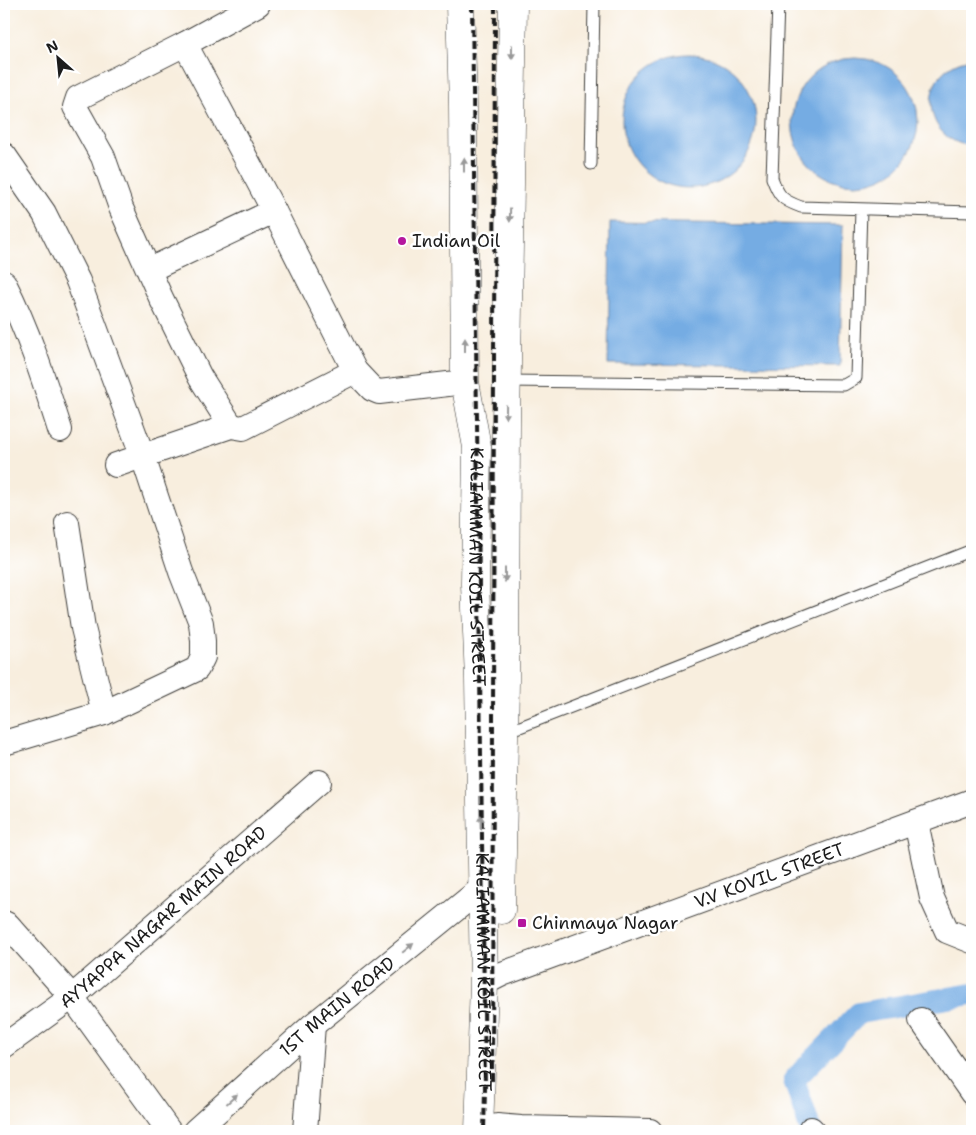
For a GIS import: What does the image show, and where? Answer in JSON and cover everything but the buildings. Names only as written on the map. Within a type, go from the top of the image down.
[{"type":"main road","name":"KALIAMMAN KOIL STREET","points":[[460,4],[463,105],[465,382],[477,446],[475,584],[479,679],[482,888],[493,978]]},
{"type":"main road","name":"KALIAMMAN KOIL STREET","points":[[491,1129],[493,978],[501,876],[504,729],[513,4]]},
{"type":"street","points":[[231,426],[200,377],[121,208],[103,157],[75,104],[78,98],[185,44],[258,4]]},
{"type":"street","points":[[185,44],[356,371],[372,389],[379,392],[465,382]]},
{"type":"street","points":[[4,155],[44,213],[78,281],[143,457],[181,572],[201,623],[204,641],[203,657],[198,669],[104,713],[4,743]]},
{"type":"street","points":[[149,270],[274,211]]},
{"type":"street","points":[[4,283],[42,373],[60,430]]},
{"type":"street","points":[[116,465],[231,426],[243,428],[251,425],[356,371]]},
{"type":"street","points":[[68,522],[83,628],[104,713]]},
{"type":"street","name":"AYYAPPA NAGAR MAIN ROAD","points":[[4,1046],[72,997],[319,782]]},
{"type":"street","name":"V.V KOVIL STREET","points":[[493,978],[972,801]]},
{"type":"street","points":[[916,822],[930,890],[947,931],[972,941]]},
{"type":"street","name":"1ST MAIN ROAD","points":[[195,1131],[313,1025],[482,888]]},
{"type":"street","points":[[4,923],[8,925],[72,997],[169,1131]]},
{"type":"street","points":[[921,1020],[972,1094]]},
{"type":"street","points":[[305,1131],[313,1025]]},
{"type":"street","points":[[491,1129],[650,1131]]},
{"type":"lane","points":[[591,164],[594,4]]},
{"type":"lane","points":[[778,4],[772,178],[778,195],[788,202],[801,207],[972,212]]},
{"type":"lane","points":[[507,381],[844,385],[856,378],[862,209]]},
{"type":"lane","points":[[504,729],[520,727],[972,550]]},
{"type":"water","points":[[689,54],[715,59],[726,65],[736,74],[745,84],[751,95],[756,121],[751,147],[745,158],[736,168],[726,177],[715,183],[689,188],[663,183],[652,177],[642,168],[633,158],[627,147],[622,121],[627,95],[633,84],[642,74],[652,65],[663,59]]},
{"type":"water","points":[[855,58],[879,63],[890,68],[900,76],[908,86],[913,97],[918,121],[913,145],[908,156],[900,166],[890,174],[879,179],[855,184],[831,179],[820,174],[810,166],[802,156],[797,145],[792,121],[797,97],[802,86],[810,76],[820,68],[831,63]]},
{"type":"water","points":[[972,59],[972,146],[954,141],[941,131],[934,118],[931,103],[934,88],[941,74],[954,64]]},
{"type":"water","points":[[610,222],[843,225],[840,366],[608,364]]},
{"type":"waterway","points":[[811,1131],[794,1080],[859,1013],[972,994]]},
{"type":"railway","points":[[472,4],[484,1131]]},
{"type":"railway","points":[[492,1081],[495,4]]},
{"type":"place","name":"Indian Oil","points":[[402,241]]},
{"type":"place","name":"Chinmaya Nagar","points":[[522,923]]}]
